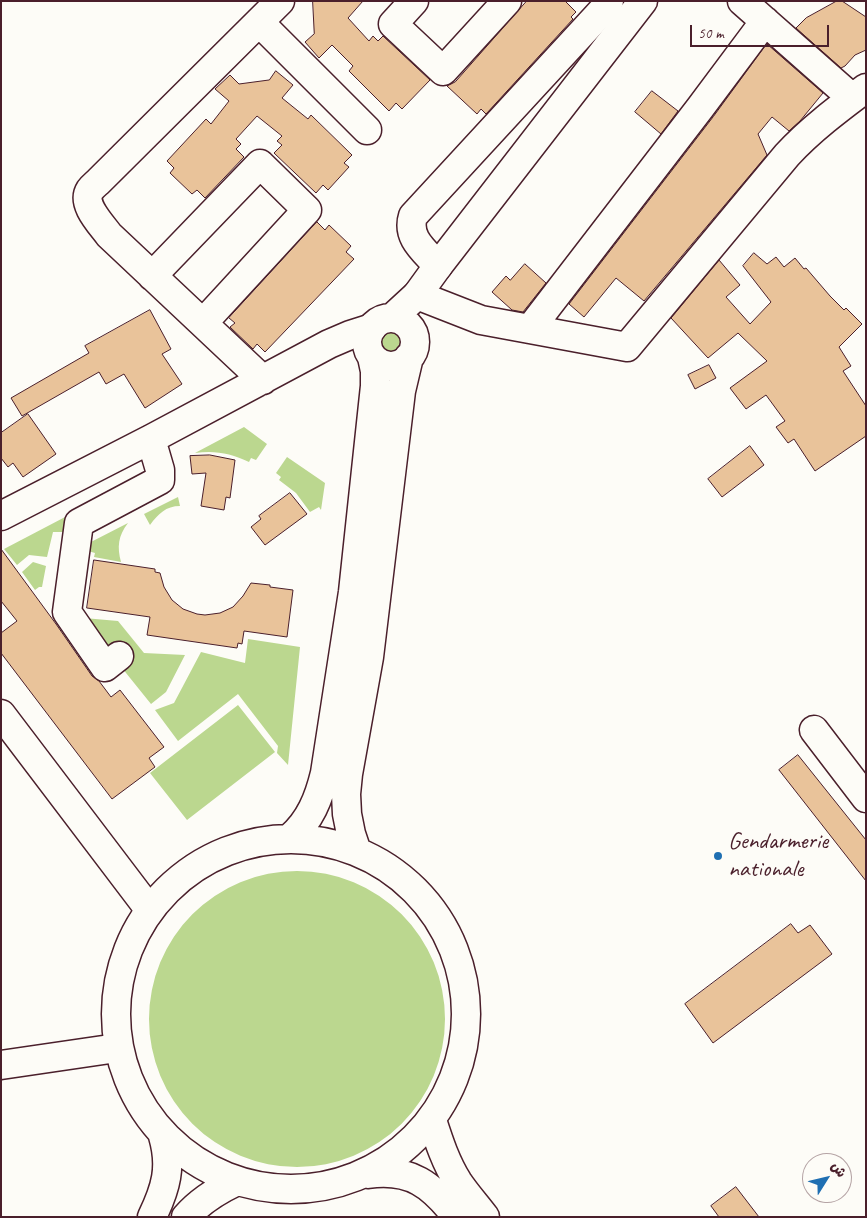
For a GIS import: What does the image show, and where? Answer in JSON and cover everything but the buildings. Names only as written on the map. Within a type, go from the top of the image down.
[{"type":"street","points":[[263,380],[109,235],[91,211],[88,201],[89,191],[280,1]]},
{"type":"street","points":[[414,1],[393,24],[442,71],[507,1]]},
{"type":"street","points":[[438,266],[412,234],[413,216],[603,10],[609,1]]},
{"type":"street","points":[[357,852],[347,814],[346,794],[369,657],[401,391],[396,333],[417,295],[438,266],[643,1]]},
{"type":"street","points":[[417,295],[481,320],[626,347],[787,155],[800,141],[859,93],[765,21],[742,1]]},
{"type":"street","points":[[530,329],[765,21]]},
{"type":"street","points":[[259,22],[367,130]]},
{"type":"street","points":[[152,276],[260,164],[307,210],[203,323]]},
{"type":"street","points":[[290,838],[299,831],[318,798],[325,773],[353,592],[375,386],[376,371],[367,342],[368,335],[396,333]]},
{"type":"street","points":[[372,357],[384,365],[391,366],[404,362],[396,333]]},
{"type":"street","points":[[1,516],[329,344],[350,335],[396,333]]},
{"type":"street","points":[[119,656],[105,667],[67,612],[79,523],[160,480],[160,470],[151,439]]},
{"type":"street","points":[[1,714],[149,909]]},
{"type":"street","points":[[814,730],[866,798]]},
{"type":"street","points":[[368,1174],[392,1159],[414,1141],[432,1120],[448,1095],[458,1068],[465,1040],[467,1011],[464,982],[456,954],[443,928],[427,904],[407,882],[383,865],[357,852],[325,842],[290,838],[237,846],[188,871],[149,909],[130,941],[118,975],[114,1012],[117,1048],[134,1095],[163,1136],[196,1163],[235,1182],[302,1191],[368,1174],[393,1172],[406,1175],[429,1186],[439,1194],[457,1217]]},
{"type":"street","points":[[1,1065],[117,1048]]},
{"type":"street","points":[[432,1120],[448,1163],[459,1183],[485,1217]]},
{"type":"street","points":[[152,1217],[163,1194],[168,1171],[168,1159],[163,1136]]},
{"type":"street","points":[[186,1217],[217,1190],[235,1182]]},
{"type":"green space","points":[[398,329],[404,338],[403,345],[399,350],[392,352],[379,348],[377,341],[382,330]]},
{"type":"green space","points":[[244,427],[267,444],[256,460],[251,458],[249,462],[236,456],[216,452],[195,453]]},
{"type":"green space","points":[[287,457],[325,483],[321,510],[319,507],[310,512],[296,493],[279,480],[281,477],[276,473]]},
{"type":"green space","points":[[178,497],[180,506],[171,507],[163,511],[150,525],[144,514]]},
{"type":"green space","points":[[67,516],[65,532],[53,532],[47,557],[29,555],[17,565],[4,549]]},
{"type":"green space","points":[[128,523],[122,532],[119,542],[121,562],[94,557],[95,553],[88,551],[89,543]]},
{"type":"green space","points":[[33,562],[46,566],[42,587],[35,590],[22,572]]},
{"type":"green space","points":[[84,618],[118,621],[144,653],[185,655],[166,692],[151,704],[122,668],[133,659],[119,642],[109,649]]},
{"type":"green space","points":[[248,639],[300,647],[288,765],[277,753],[278,746],[238,694],[178,741],[155,710],[174,703],[201,652],[245,663]]},
{"type":"green space","points":[[238,705],[275,752],[187,820],[150,773]]},
{"type":"green space","points":[[282,871],[312,871],[340,877],[367,888],[391,904],[412,925],[428,949],[439,976],[445,1004],[443,1048],[428,1089],[412,1113],[391,1134],[367,1150],[340,1161],[312,1167],[282,1167],[254,1161],[227,1150],[203,1134],[182,1113],[166,1089],[155,1062],[149,1034],[149,1004],[155,976],[166,949],[182,925],[203,904],[227,888],[254,877]]},
{"type":"place","name":"Gendarmerie nationale","points":[[718,856]]}]
